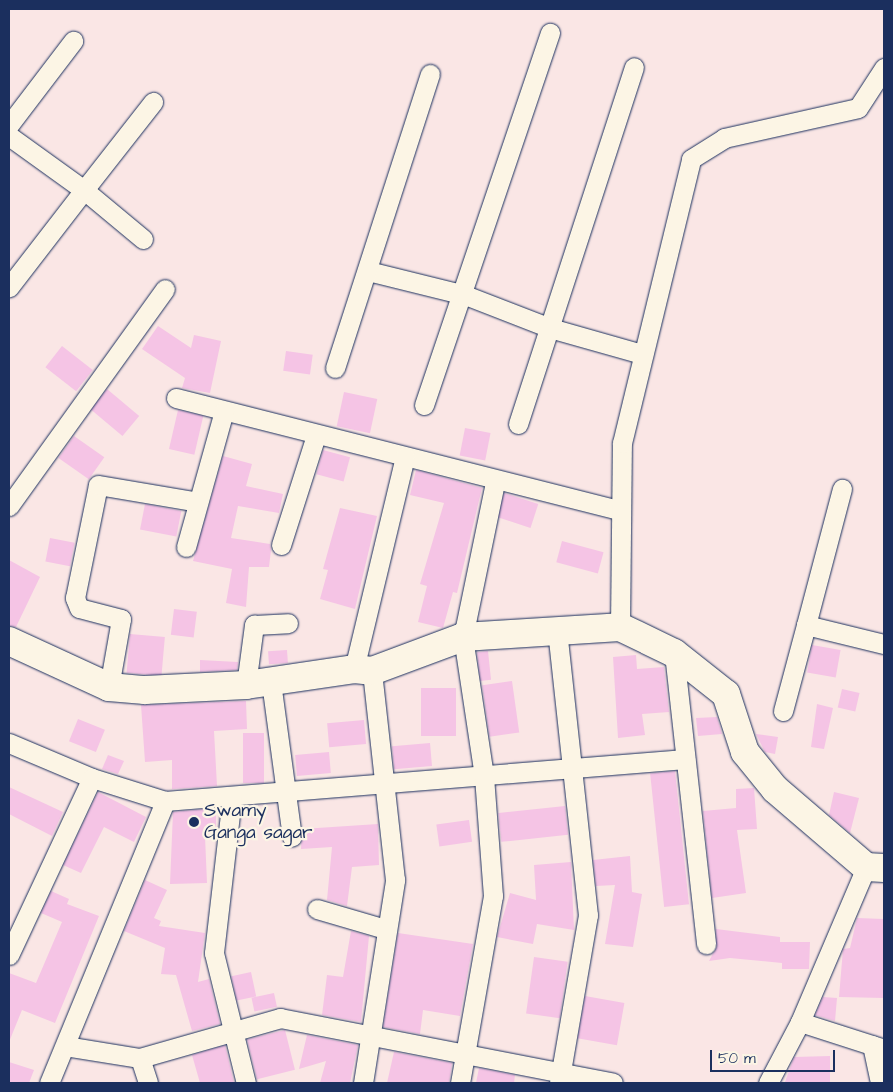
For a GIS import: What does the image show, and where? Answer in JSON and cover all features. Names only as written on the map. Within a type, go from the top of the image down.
[{"type":"street","points":[[424,405],[464,296],[550,33]]},
{"type":"street","points":[[11,115],[73,41]]},
{"type":"street","points":[[518,424],[634,67]]},
{"type":"street","points":[[620,627],[619,510],[622,443],[642,354],[666,274],[684,177],[698,151],[724,138],[858,108],[884,68]]},
{"type":"street","points":[[335,368],[368,271],[430,74]]},
{"type":"street","points":[[9,287],[153,102]]},
{"type":"street","points":[[9,136],[84,190],[144,239]]},
{"type":"street","points":[[368,271],[464,296],[550,328],[642,354]]},
{"type":"street","points":[[9,506],[165,288]]},
{"type":"street","points":[[176,398],[495,482],[619,510]]},
{"type":"street","points":[[186,547],[224,411]]},
{"type":"street","points":[[281,545],[316,435]]},
{"type":"street","points":[[363,1083],[385,929],[395,880],[385,786],[363,670],[405,457]]},
{"type":"street","points":[[460,1083],[494,896],[484,776],[463,636],[495,482]]},
{"type":"street","points":[[109,687],[121,619],[79,608],[75,598],[98,485],[198,502]]},
{"type":"street","points":[[783,711],[842,489]]},
{"type":"street","points":[[288,623],[254,624],[258,683],[285,793],[292,837]]},
{"type":"street","points":[[806,626],[884,644]]},
{"type":"street","points":[[9,641],[109,687],[146,690],[258,683],[363,670],[463,636],[620,627],[674,653],[726,694],[745,752],[775,789],[875,868],[768,1083]]},
{"type":"street","points":[[557,630],[569,769],[588,915],[560,1078]]},
{"type":"street","points":[[674,653],[706,944]]},
{"type":"street","points":[[9,743],[92,778],[165,801],[385,786],[686,759]]},
{"type":"street","points":[[9,955],[92,778]]},
{"type":"street","points":[[232,797],[214,953],[246,1083]]},
{"type":"street","points":[[49,1083],[165,801]]},
{"type":"street","points":[[317,909],[385,929]]},
{"type":"street","points":[[65,1046],[140,1058],[232,1028],[280,1018],[370,1035],[560,1078],[613,1083]]},
{"type":"street","points":[[800,1022],[878,1047],[880,1083]]},
{"type":"street","points":[[140,1058],[148,1083]]},
{"type":"building","points":[[158,326],[191,348],[194,335],[221,341],[210,393],[182,388],[185,378],[142,349]]},
{"type":"building","points":[[62,346],[93,370],[76,391],[45,367]]},
{"type":"building","points":[[286,351],[313,355],[310,375],[283,371]]},
{"type":"building","points":[[107,389],[139,416],[122,436],[90,409]]},
{"type":"building","points":[[344,392],[377,399],[370,433],[337,426]]},
{"type":"building","points":[[178,410],[203,416],[194,455],[169,449]]},
{"type":"building","points":[[465,428],[491,433],[485,460],[460,455]]},
{"type":"building","points":[[74,436],[104,457],[89,479],[59,458]]},
{"type":"building","points":[[323,450],[350,457],[344,481],[317,474]]},
{"type":"building","points":[[223,456],[252,464],[246,486],[283,494],[279,513],[238,506],[231,538],[270,544],[271,550],[269,567],[249,567],[246,607],[226,603],[232,569],[193,561]]},
{"type":"building","points":[[416,470],[482,488],[457,593],[453,592],[443,628],[418,622],[427,586],[420,584],[444,503],[410,495]]},
{"type":"building","points":[[504,493],[538,504],[531,528],[496,517]]},
{"type":"building","points":[[145,504],[181,511],[176,537],[140,530]]},
{"type":"building","points":[[340,508],[377,516],[355,609],[320,599],[328,570],[323,569]]},
{"type":"building","points":[[50,538],[75,543],[70,566],[45,562]]},
{"type":"building","points":[[562,541],[604,552],[598,573],[556,562]]},
{"type":"building","points":[[9,560],[40,577],[16,627],[9,626]]},
{"type":"building","points":[[174,609],[197,612],[194,638],[171,635]]},
{"type":"building","points":[[130,634],[165,637],[161,676],[127,673]]},
{"type":"building","points":[[812,645],[841,650],[836,678],[807,673]]},
{"type":"building","points":[[287,650],[288,663],[269,664],[268,651]]},
{"type":"building","points":[[488,651],[491,680],[480,681],[477,652]]},
{"type":"building","points":[[636,655],[637,669],[664,667],[669,712],[642,714],[645,735],[618,738],[613,657]]},
{"type":"building","points":[[200,660],[238,662],[237,670],[200,672]]},
{"type":"building","points":[[512,681],[519,732],[490,737],[482,685]]},
{"type":"building","points":[[421,688],[456,688],[456,736],[421,736]]},
{"type":"building","points":[[842,689],[860,693],[855,712],[838,708]]},
{"type":"building","points":[[246,701],[247,729],[214,731],[217,786],[172,789],[172,760],[145,762],[141,705]]},
{"type":"building","points":[[817,704],[833,708],[824,749],[811,747]]},
{"type":"building","points":[[717,717],[722,734],[698,736],[696,718]]},
{"type":"building","points":[[78,719],[105,730],[96,752],[69,741]]},
{"type":"building","points":[[364,720],[366,744],[329,747],[327,723]]},
{"type":"building","points":[[243,733],[264,733],[264,783],[243,783]]},
{"type":"building","points":[[756,734],[778,737],[775,754],[765,752]]},
{"type":"building","points":[[430,743],[432,766],[394,769],[392,746]]},
{"type":"building","points":[[329,752],[331,773],[297,776],[295,755]]},
{"type":"building","points":[[108,755],[124,761],[118,774],[102,769]]},
{"type":"building","points":[[675,771],[689,904],[664,907],[650,774]]},
{"type":"building","points":[[9,787],[63,812],[52,836],[9,814]]},
{"type":"building","points":[[754,788],[757,829],[737,830],[746,893],[712,898],[703,811],[736,808],[736,789]]},
{"type":"building","points":[[98,792],[146,817],[134,842],[104,827],[81,873],[63,865]]},
{"type":"building","points":[[834,792],[859,798],[850,833],[829,815]]},
{"type":"building","points":[[565,806],[568,835],[501,842],[498,813]]},
{"type":"building","points":[[216,808],[216,836],[205,836],[207,883],[170,884],[173,812]]},
{"type":"building","points":[[469,820],[472,842],[439,846],[436,825]]},
{"type":"building","points":[[378,824],[379,865],[352,867],[347,906],[327,900],[332,847],[301,849],[302,829]]},
{"type":"building","points":[[630,856],[632,892],[642,894],[633,947],[605,944],[615,885],[596,886],[593,860]]},
{"type":"building","points":[[571,862],[574,930],[537,924],[533,944],[497,937],[510,893],[536,900],[534,865]]},
{"type":"building","points":[[145,880],[167,890],[154,918],[161,921],[159,926],[205,933],[198,982],[209,979],[220,1024],[192,1031],[176,975],[161,974],[165,948],[124,931]]},
{"type":"building","points":[[51,891],[69,899],[67,904],[99,916],[55,1023],[22,1010],[9,1042],[9,973],[36,983],[62,922],[41,913]]},
{"type":"building","points":[[857,918],[884,919],[884,998],[839,997],[843,949],[850,948]]},
{"type":"building","points":[[716,929],[780,937],[780,942],[810,942],[809,969],[782,969],[782,963],[730,958],[709,961],[716,948]]},
{"type":"building","points":[[351,931],[369,936],[361,1022],[322,1015],[327,975],[343,977]]},
{"type":"building","points":[[398,933],[473,944],[460,1016],[423,1010],[420,1034],[383,1027]]},
{"type":"building","points":[[534,957],[568,962],[560,1018],[526,1013]]},
{"type":"building","points":[[251,972],[256,996],[237,1001],[231,976]]},
{"type":"building","points":[[274,993],[277,1007],[254,1011],[252,998]]},
{"type":"building","points":[[585,996],[624,1003],[617,1045],[578,1038]]},
{"type":"building","points":[[823,997],[837,998],[835,1021],[815,1015]]},
{"type":"building","points":[[285,1030],[295,1070],[257,1079],[247,1039]]},
{"type":"building","points":[[307,1035],[358,1045],[350,1083],[320,1083],[326,1061],[299,1069]]},
{"type":"building","points":[[225,1045],[234,1083],[200,1083],[192,1055]]},
{"type":"building","points":[[394,1052],[452,1063],[449,1083],[387,1083]]},
{"type":"building","points":[[830,1056],[830,1083],[785,1082],[794,1057]]},
{"type":"building","points":[[9,1062],[34,1070],[29,1083],[9,1083]]},
{"type":"building","points":[[479,1068],[515,1075],[514,1083],[476,1083]]},
{"type":"place","name":"Swamy Ganga sagar","points":[[194,822]]}]
